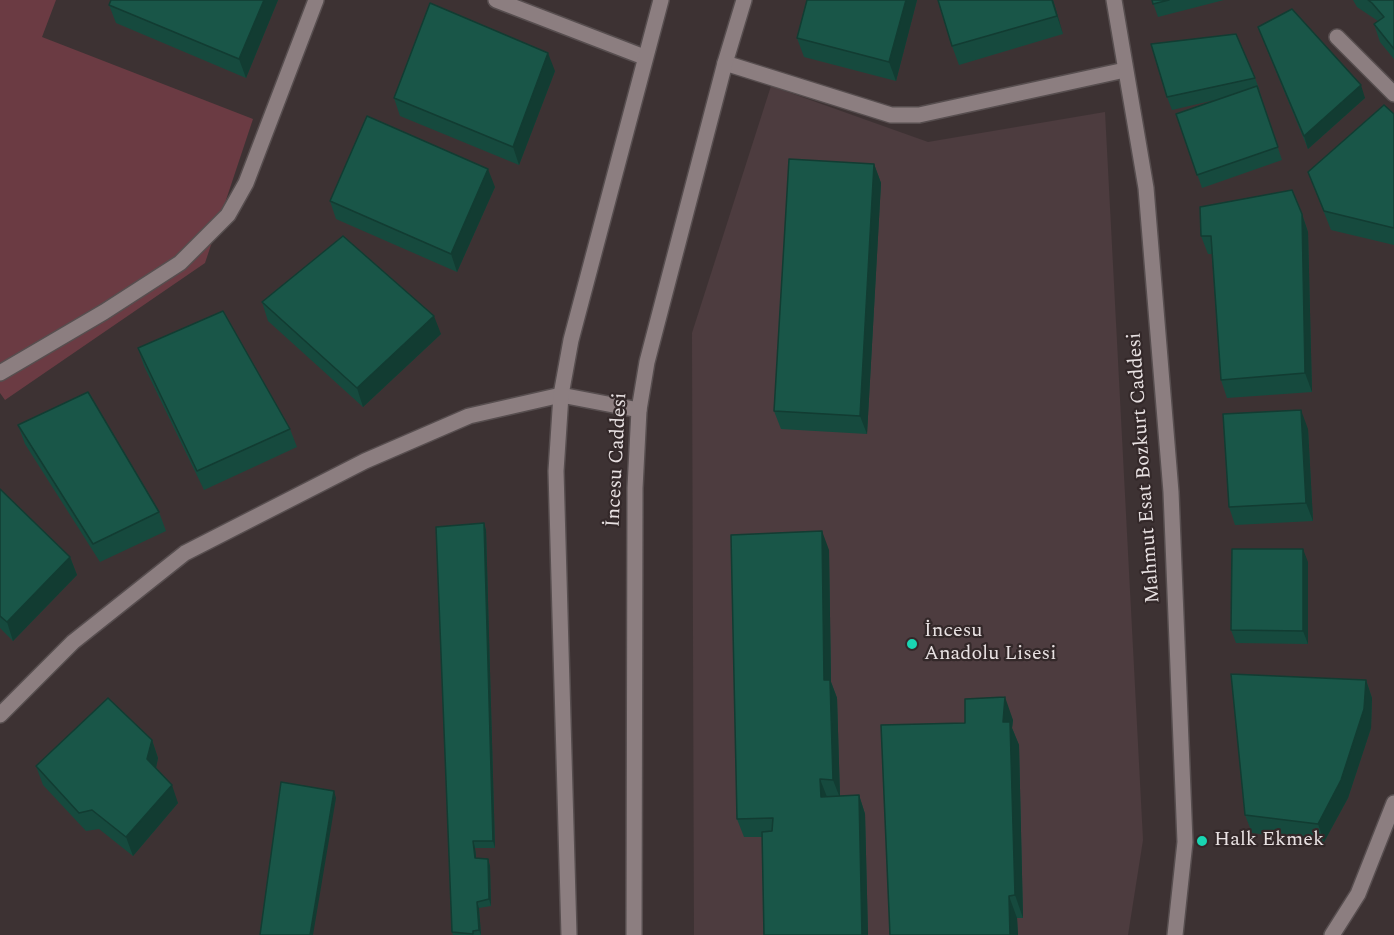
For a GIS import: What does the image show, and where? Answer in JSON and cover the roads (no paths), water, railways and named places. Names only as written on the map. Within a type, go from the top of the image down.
[{"type":"street","points":[[0,373],[104,312],[180,263],[228,215],[246,183],[316,0]]},
{"type":"street","points":[[496,0],[644,57]]},
{"type":"street","points":[[569,935],[556,471],[561,395],[571,340],[644,57],[661,0]]},
{"type":"street","name":"İncesu Caddesi","points":[[634,935],[635,488],[639,410],[647,362],[725,63],[744,0]]},
{"type":"street","name":"Mahmut Esat Bozkurt Caddesi","points":[[1114,0],[1146,188],[1171,492],[1185,842],[1175,935]]},
{"type":"street","points":[[1337,37],[1394,94]]},
{"type":"street","points":[[725,63],[891,115],[919,116],[1125,70]]},
{"type":"street","points":[[0,715],[73,642],[185,553],[365,461],[469,416],[561,395],[639,410]]},
{"type":"street","points":[[1332,935],[1358,894],[1394,803]]},
{"type":"place","name":"İncesu Anadolu Lisesi","points":[[912,644]]},
{"type":"place","name":"Halk Ekmek","points":[[1202,841]]}]
